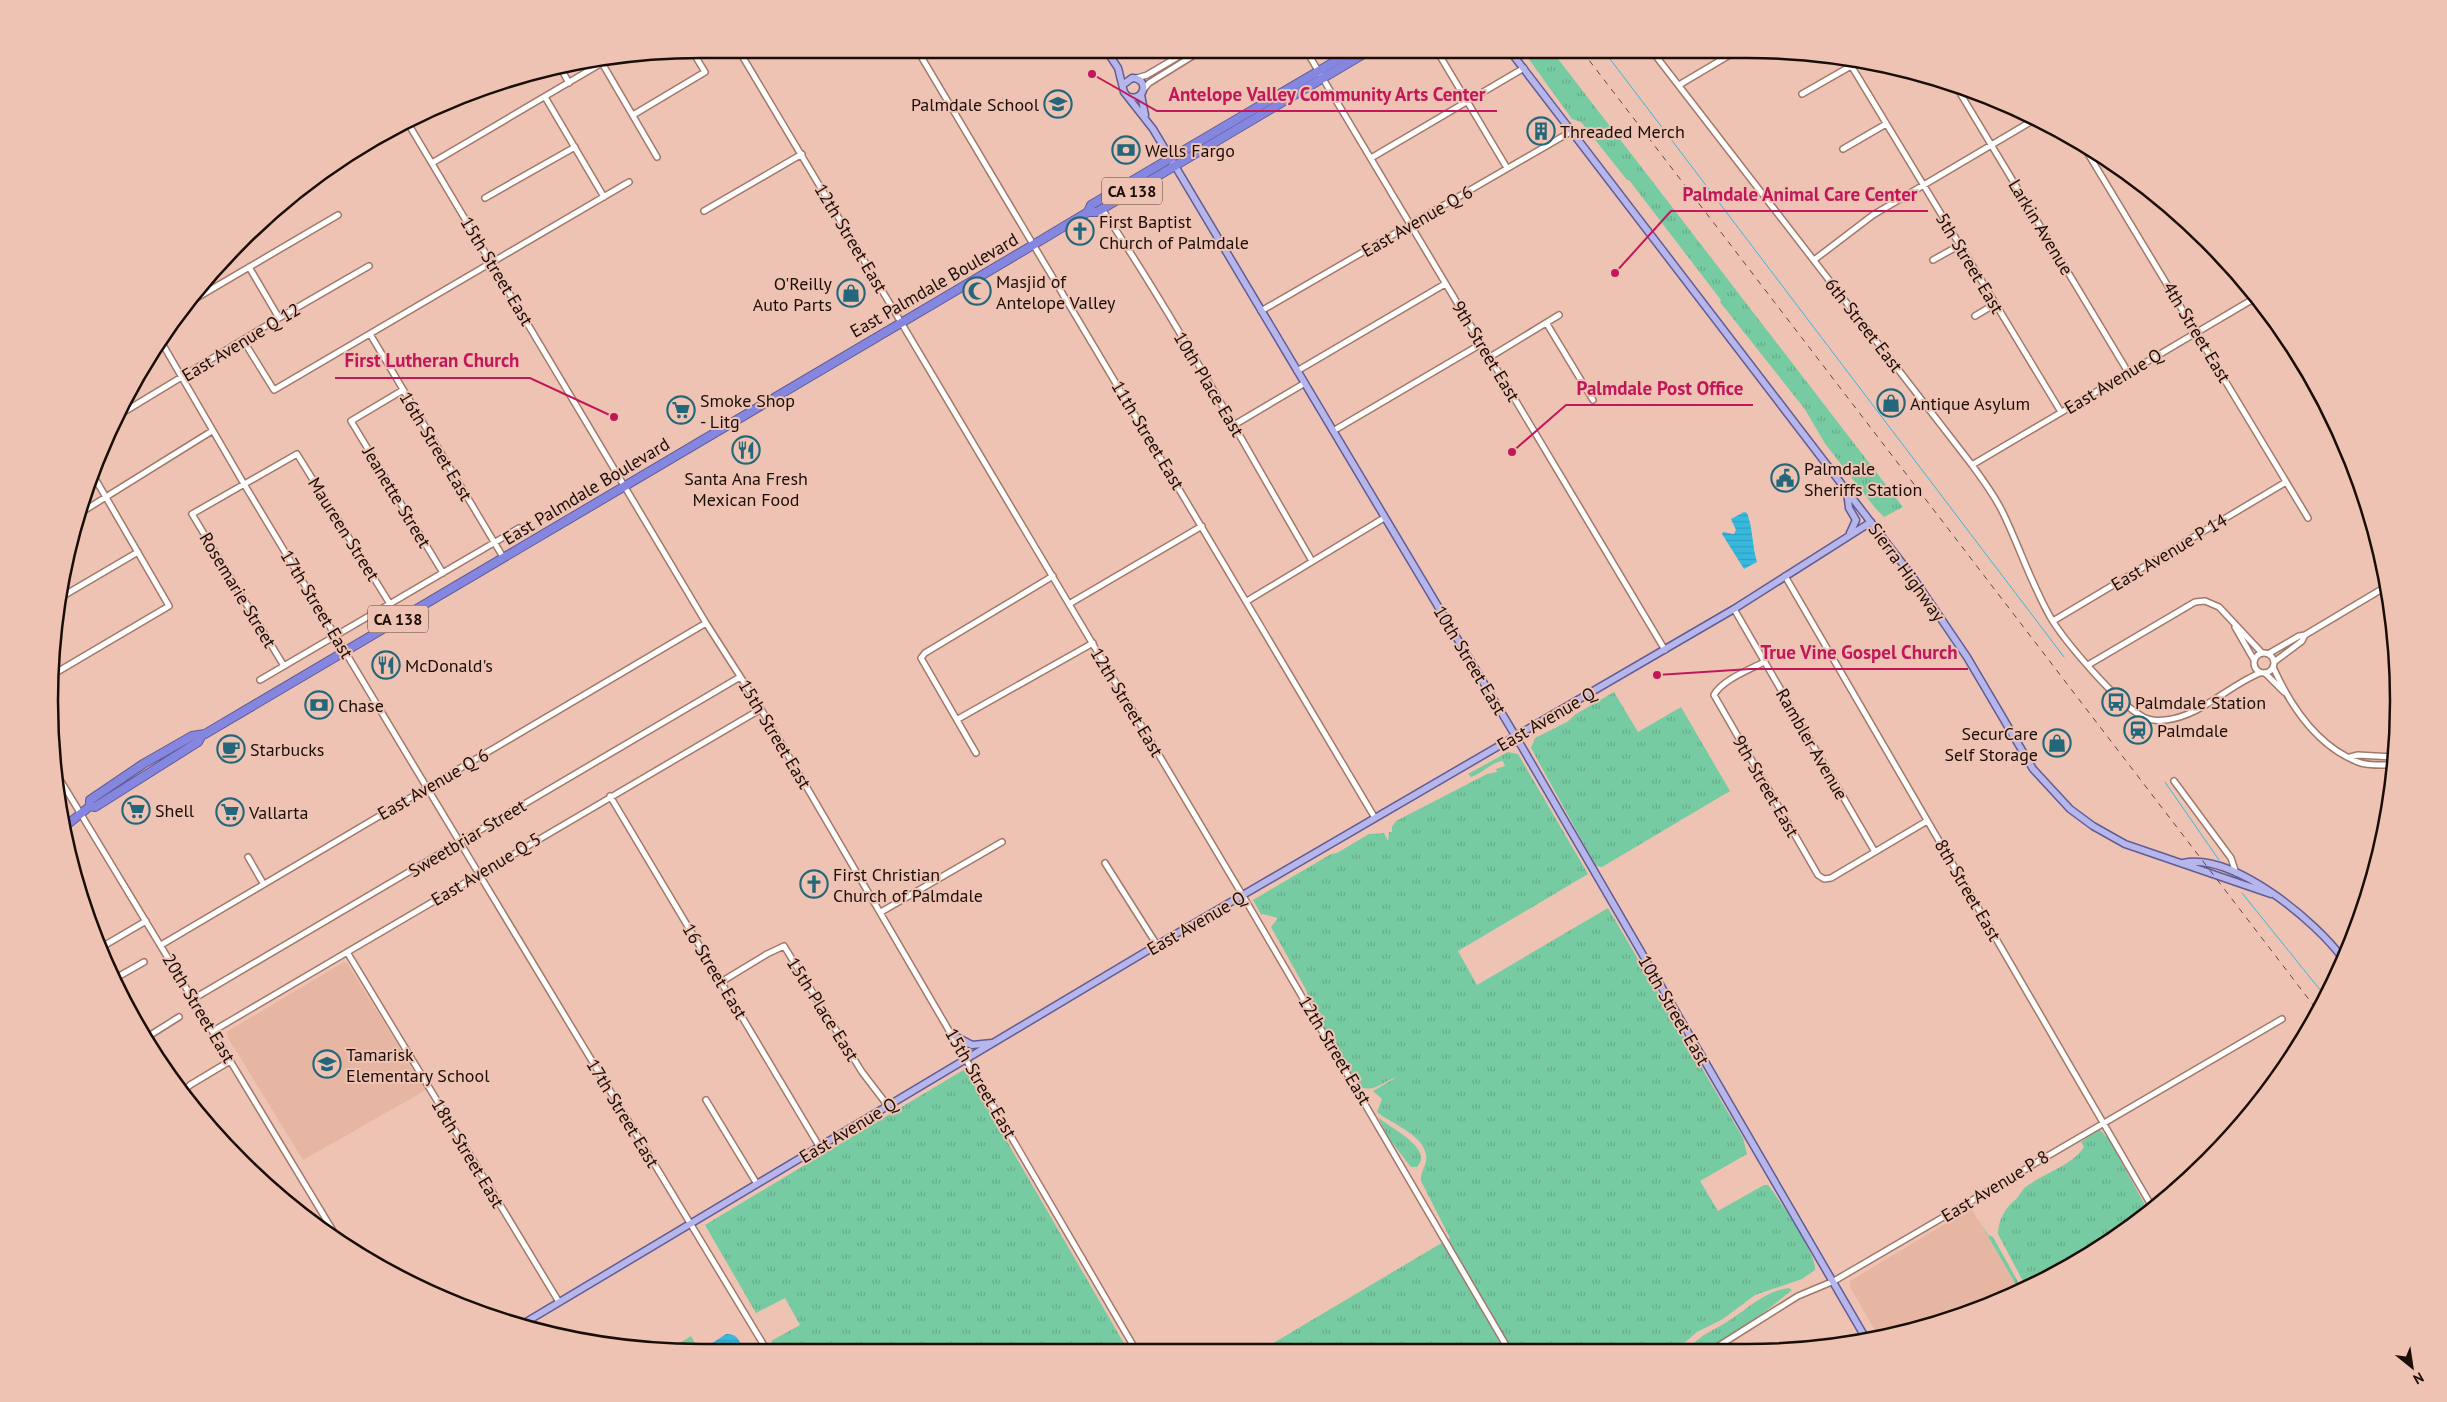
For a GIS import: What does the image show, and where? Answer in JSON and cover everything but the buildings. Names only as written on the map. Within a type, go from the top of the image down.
[{"type":"highway","name":"East Palmdale Boulevard","points":[[1321,74],[1343,58]]},
{"type":"highway","name":"East Palmdale Boulevard","points":[[90,806],[90,800],[122,777],[192,736],[202,735],[504,557],[1033,245],[1088,212],[1092,205],[1172,162],[1321,74],[1354,58]]},
{"type":"highway","name":"East Palmdale Boulevard","points":[[1088,212],[1098,212],[1172,162]]},
{"type":"highway","name":"East Palmdale Boulevard","points":[[69,823],[90,806],[94,807],[198,742],[202,735]]},
{"type":"highway","points":[[148,772],[149,768],[174,751],[178,744]]},
{"type":"main road","points":[[1111,58],[1118,68],[1124,84],[1124,92],[1129,97],[1136,98],[1142,92],[1143,83],[1118,68]]},
{"type":"main road","name":"Sierra Highway","points":[[1516,58],[1935,608],[1967,657],[2029,762],[2052,791],[2093,826],[2125,844],[2196,870],[2271,894]]},
{"type":"main road","points":[[1124,84],[1134,78]]},
{"type":"main road","name":"10th Street East","points":[[1142,92],[1145,116]]},
{"type":"main road","name":"10th Street East","points":[[1129,97],[1145,116],[1516,737],[1863,1333]]},
{"type":"main road","points":[[1844,539],[1854,528],[1856,520],[1849,508],[1846,491]]},
{"type":"main road","name":"East Avenue Q","points":[[528,1321],[1157,945],[1666,650],[1871,522]]},
{"type":"main road","name":"Sierra Highway","points":[[2183,864],[2191,862],[2236,873],[2262,886],[2308,920],[2339,952]]},
{"type":"main road","points":[[953,1035],[972,1045],[993,1044]]},
{"type":"street","points":[[633,116],[705,72],[697,58]]},
{"type":"street","name":"12th Street East","points":[[743,58],[1243,896],[1505,1344]]},
{"type":"street","name":"11th Street East","points":[[922,58],[1375,818]]},
{"type":"street","points":[[1134,78],[1147,75],[1176,58]]},
{"type":"street","points":[[1142,92],[1149,83],[1189,58]]},
{"type":"street","name":"9th Street East","points":[[1311,58],[1666,650]]},
{"type":"street","points":[[1441,58],[1507,168]]},
{"type":"street","name":"6th Street East","points":[[1658,58],[1972,465],[2002,512],[2053,621],[2088,665],[2130,708],[2141,716],[2154,720],[2182,716],[2247,678],[2263,673],[2302,641],[2304,635]]},
{"type":"street","points":[[1679,85],[1725,58]]},
{"type":"street","points":[[603,65],[657,157]]},
{"type":"street","points":[[1802,94],[1847,66]]},
{"type":"street","points":[[432,163],[596,67]]},
{"type":"street","name":"5th Street East","points":[[1852,67],[2060,412]]},
{"type":"street","points":[[1371,158],[1524,68]]},
{"type":"street","points":[[563,73],[569,82]]},
{"type":"street","name":"Larkin Avenue","points":[[1961,95],[2128,372]]},
{"type":"street","points":[[545,97],[604,197]]},
{"type":"street","points":[[1814,260],[1874,215],[2029,123]]},
{"type":"street","points":[[1843,150],[1886,124]]},
{"type":"street","name":"15th Street East","points":[[410,127],[706,623],[761,709],[1132,1344]]},
{"type":"street","name":"East Avenue Q 6","points":[[1261,311],[1572,131]]},
{"type":"street","points":[[485,198],[575,146]]},
{"type":"street","points":[[704,211],[802,154]]},
{"type":"street","name":"4th Street East","points":[[2091,158],[2308,518]]},
{"type":"street","points":[[242,340],[274,390],[630,182]]},
{"type":"street","name":"10th Place East","points":[[1102,209],[1127,246],[1234,425],[1251,458],[1312,561]]},
{"type":"street","points":[[204,293],[338,214]]},
{"type":"street","points":[[1933,260],[1960,245]]},
{"type":"street","name":"East Avenue Q 12","points":[[127,410],[242,340],[369,266]]},
{"type":"street","points":[[248,267],[279,318]]},
{"type":"street","points":[[1297,371],[1445,284]]},
{"type":"street","name":"East Avenue Q","points":[[1972,465],[2250,301]]},
{"type":"street","points":[[1975,316],[1995,304]]},
{"type":"street","points":[[1490,357],[1559,315]]},
{"type":"street","points":[[1547,324],[1593,400]]},
{"type":"street","name":"16th Street East","points":[[370,334],[504,557]]},
{"type":"street","points":[[1333,432],[1481,344]]},
{"type":"street","name":"17th Street East","points":[[164,346],[212,431],[763,1344]]},
{"type":"street","points":[[1234,425],[1305,383]]},
{"type":"street","name":"Jeanette Street","points":[[403,390],[351,421],[442,573]]},
{"type":"street","points":[[87,510],[212,431]]},
{"type":"street","name":"Maureen Street","points":[[244,484],[297,454],[390,604]]},
{"type":"street","points":[[59,671],[170,606],[97,481]]},
{"type":"street","name":"East Avenue P 14","points":[[2053,621],[2286,482]]},
{"type":"street","name":"Rosemarie Street","points":[[244,484],[192,514],[284,666]]},
{"type":"street","points":[[1247,601],[1384,518]]},
{"type":"street","points":[[1069,604],[1202,526]]},
{"type":"street","name":"East Palmdale Boulevard","points":[[260,680],[519,528]]},
{"type":"street","points":[[67,594],[138,552]]},
{"type":"street","points":[[976,753],[921,658],[925,652],[1053,576]]},
{"type":"street","name":"8th Street East","points":[[1784,576],[2149,1202]]},
{"type":"street","points":[[2254,660],[2304,635],[2380,590]]},
{"type":"street","points":[[2088,665],[2195,602],[2213,603],[2235,626],[2254,660],[2255,669],[2263,673],[2290,698],[2320,738],[2357,762],[2386,764]]},
{"type":"street","name":"Rambler Avenue","points":[[1734,609],[1875,852]]},
{"type":"street","name":"East Avenue Q 6","points":[[161,945],[706,623]]},
{"type":"street","points":[[2235,626],[2242,630],[2265,653],[2274,665],[2290,698]]},
{"type":"street","points":[[958,719],[1093,643]]},
{"type":"street","name":"9th Street East","points":[[1764,662],[1717,690],[1714,695],[1818,875],[1824,879],[1831,878],[1875,852]]},
{"type":"street","name":"Sweetbriar Street","points":[[194,999],[740,676]]},
{"type":"street","name":"East Avenue Q 5","points":[[213,1031],[347,952],[477,871],[761,709]]},
{"type":"street","points":[[2350,757],[2358,755],[2387,756]]},
{"type":"street","points":[[2174,781],[2231,858],[2236,873]]},
{"type":"street","name":"20th Street East","points":[[63,785],[331,1228]]},
{"type":"street","name":"16 Street East","points":[[610,796],[819,1146]]},
{"type":"street","points":[[1875,852],[1927,821]]},
{"type":"street","points":[[881,912],[1002,842]]},
{"type":"street","points":[[248,857],[263,884]]},
{"type":"street","points":[[1106,863],[1157,945]]},
{"type":"street","points":[[105,945],[146,921]]},
{"type":"street","name":"15th Place East","points":[[721,982],[784,946],[862,1072],[888,1106]]},
{"type":"street","name":"18th Street East","points":[[347,952],[559,1302]]},
{"type":"street","points":[[119,976],[144,962]]},
{"type":"street","points":[[151,1035],[179,1017]]},
{"type":"street","name":"East Avenue P 8","points":[[1722,1344],[1798,1296],[1834,1281],[2282,1019]]},
{"type":"street","points":[[187,1088],[230,1061]]},
{"type":"street","points":[[706,1100],[757,1184]]},
{"type":"shaded area","name":"Tamarisk Elementary School","points":[[344,962],[347,963],[426,1090],[303,1160],[227,1034],[228,1031]]},
{"type":"shaded area","points":[[1971,1208],[2016,1285],[1953,1310],[1913,1323],[1875,1331],[1850,1287],[1850,1281]]},
{"type":"green space","points":[[1528,58],[1557,58],[1903,507],[1884,517],[1876,509],[1826,445],[1804,408],[1720,302],[1721,300],[1629,180],[1627,180],[1581,122],[1572,119]]},
{"type":"green space","points":[[1614,692],[1638,732],[1681,707],[1730,791],[1602,867],[1596,866],[1531,748],[1535,738],[1567,722],[1576,714]]},
{"type":"green space","points":[[1508,752],[1518,754],[1588,874],[1458,951],[1477,985],[1608,908],[1743,1138],[1747,1154],[1700,1181],[1718,1211],[1764,1185],[1768,1185],[1804,1241],[1814,1263],[1815,1270],[1802,1279],[1755,1295],[1723,1319],[1697,1332],[1683,1344],[1271,1344],[1450,1238],[1421,1181],[1426,1158],[1424,1148],[1413,1135],[1377,1112],[1382,1099],[1373,1091],[1397,1077],[1374,1088],[1369,1089],[1358,1086],[1320,1020],[1305,988],[1271,927],[1278,918],[1262,914],[1262,916],[1253,900],[1369,834],[1384,833],[1388,841],[1389,832],[1392,832],[1392,827],[1396,821],[1487,774],[1497,772],[1496,769],[1505,766],[1503,761],[1471,777],[1468,774]]},
{"type":"green space","points":[[965,1069],[1124,1344],[773,1344],[771,1341],[800,1325],[785,1298],[756,1313],[705,1225]]},
{"type":"green space","points":[[1378,1117],[1415,1145],[1420,1153],[1421,1160],[1417,1167],[1411,1167],[1390,1140]]},
{"type":"green space","points":[[2099,1129],[2109,1139],[2145,1206],[2104,1236],[2023,1282],[1998,1234],[1999,1224],[2008,1207],[2025,1188],[2073,1158],[2084,1147],[2081,1142]]},
{"type":"green space","points":[[1978,1219],[1988,1235],[1993,1237],[2019,1284],[2016,1285]]},
{"type":"green space","points":[[1789,1288],[1792,1290],[1729,1337],[1717,1344],[1693,1344],[1758,1300]]},
{"type":"green space","points":[[691,1336],[695,1344],[679,1343]]},
{"type":"water","points":[[1744,512],[1747,513],[1749,519],[1757,562],[1744,569],[1722,534],[1723,532],[1734,534],[1736,530],[1731,519]]},
{"type":"water","points":[[726,1334],[730,1334],[736,1337],[741,1344],[711,1344]]},
{"type":"waterway","points":[[1609,58],[2064,657]]},
{"type":"waterway","points":[[2165,782],[2219,860]]},
{"type":"waterway","points":[[2242,893],[2321,990]]},
{"type":"railway","points":[[1587,58],[2313,1005]]},
{"type":"place","name":"Antelope Valley Community Arts Center","points":[[1092,74]]},
{"type":"place","name":"Palmdale School","points":[[1058,104]]},
{"type":"place","name":"Threaded Merch","points":[[1541,131]]},
{"type":"place","name":"Wells Fargo","points":[[1126,150]]},
{"type":"place","name":"First Baptist Church of Palmdale","points":[[1080,231]]},
{"type":"place","name":"Palmdale Animal Care Center","points":[[1615,273]]},
{"type":"place","name":"Masjid of Antelope Valley","points":[[977,291]]},
{"type":"place","name":"O'Reilly Auto Parts","points":[[851,293]]},
{"type":"place","name":"Antique Asylum","points":[[1891,403]]},
{"type":"place","name":"Smoke Shop - Litg","points":[[681,410]]},
{"type":"place","name":"First Lutheran Church","points":[[614,417]]},
{"type":"place","name":"Santa Ana Fresh Mexican Food","points":[[746,450]]},
{"type":"place","name":"Palmdale Post Office","points":[[1512,452]]},
{"type":"place","name":"Palmdale Sheriffs Station","points":[[1785,478]]},
{"type":"place","name":"McDonald's","points":[[386,665]]},
{"type":"place","name":"True Vine Gospel Church","points":[[1657,675]]},
{"type":"place","name":"Palmdale Station","points":[[2116,702]]},
{"type":"place","name":"Chase","points":[[319,705]]},
{"type":"place","name":"Palmdale","points":[[2138,730]]},
{"type":"place","name":"SecurCare Self Storage","points":[[2057,743]]},
{"type":"place","name":"Starbucks","points":[[231,749]]},
{"type":"place","name":"Shell","points":[[136,810]]},
{"type":"place","name":"Vallarta","points":[[230,812]]},
{"type":"place","name":"First Christian Church of Palmdale","points":[[814,884]]},
{"type":"place","name":"Tamarisk Elementary School","points":[[327,1064]]}]
